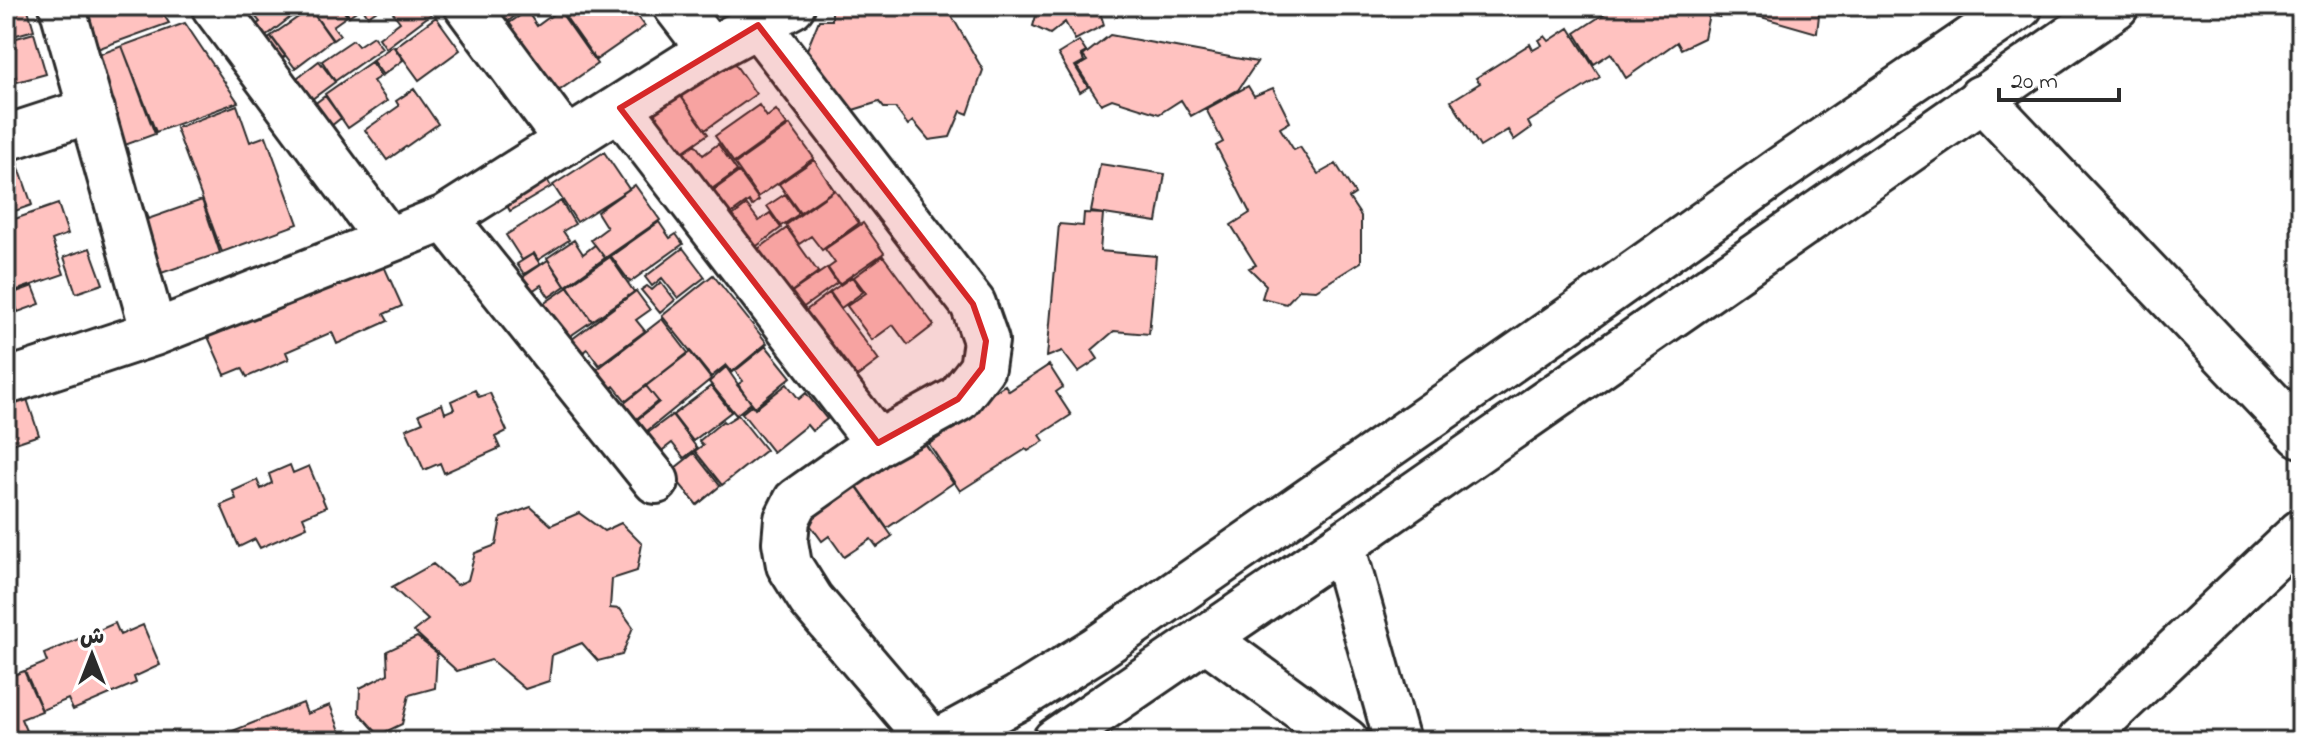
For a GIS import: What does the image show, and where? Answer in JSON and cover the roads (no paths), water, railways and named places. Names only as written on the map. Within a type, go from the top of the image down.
[{"type":"street","points":[[62,6],[154,333]]},
{"type":"street","points":[[214,6],[388,240]]},
{"type":"street","points":[[467,6],[567,141]]},
{"type":"street","points":[[676,6],[710,50]]},
{"type":"street","points":[[1055,741],[2116,6]]},
{"type":"street","points":[[939,741],[1018,698],[1095,650],[1580,312],[1998,12]]},
{"type":"street","points":[[6,382],[154,333],[445,218],[710,50],[775,16],[973,304],[986,341],[982,368],[958,399],[878,443],[796,501],[787,519],[785,542],[789,565],[811,600],[931,741]]},
{"type":"street","points":[[1981,98],[2301,435]]},
{"type":"street","points":[[620,108],[878,443]]},
{"type":"street","points":[[6,138],[92,110]]},
{"type":"street","points":[[445,218],[656,481]]},
{"type":"street","points":[[1580,312],[1614,355]]},
{"type":"street","points":[[2080,741],[2301,532]]},
{"type":"street","points":[[1342,545],[1397,741]]},
{"type":"street","points":[[1205,638],[1346,741]]}]
